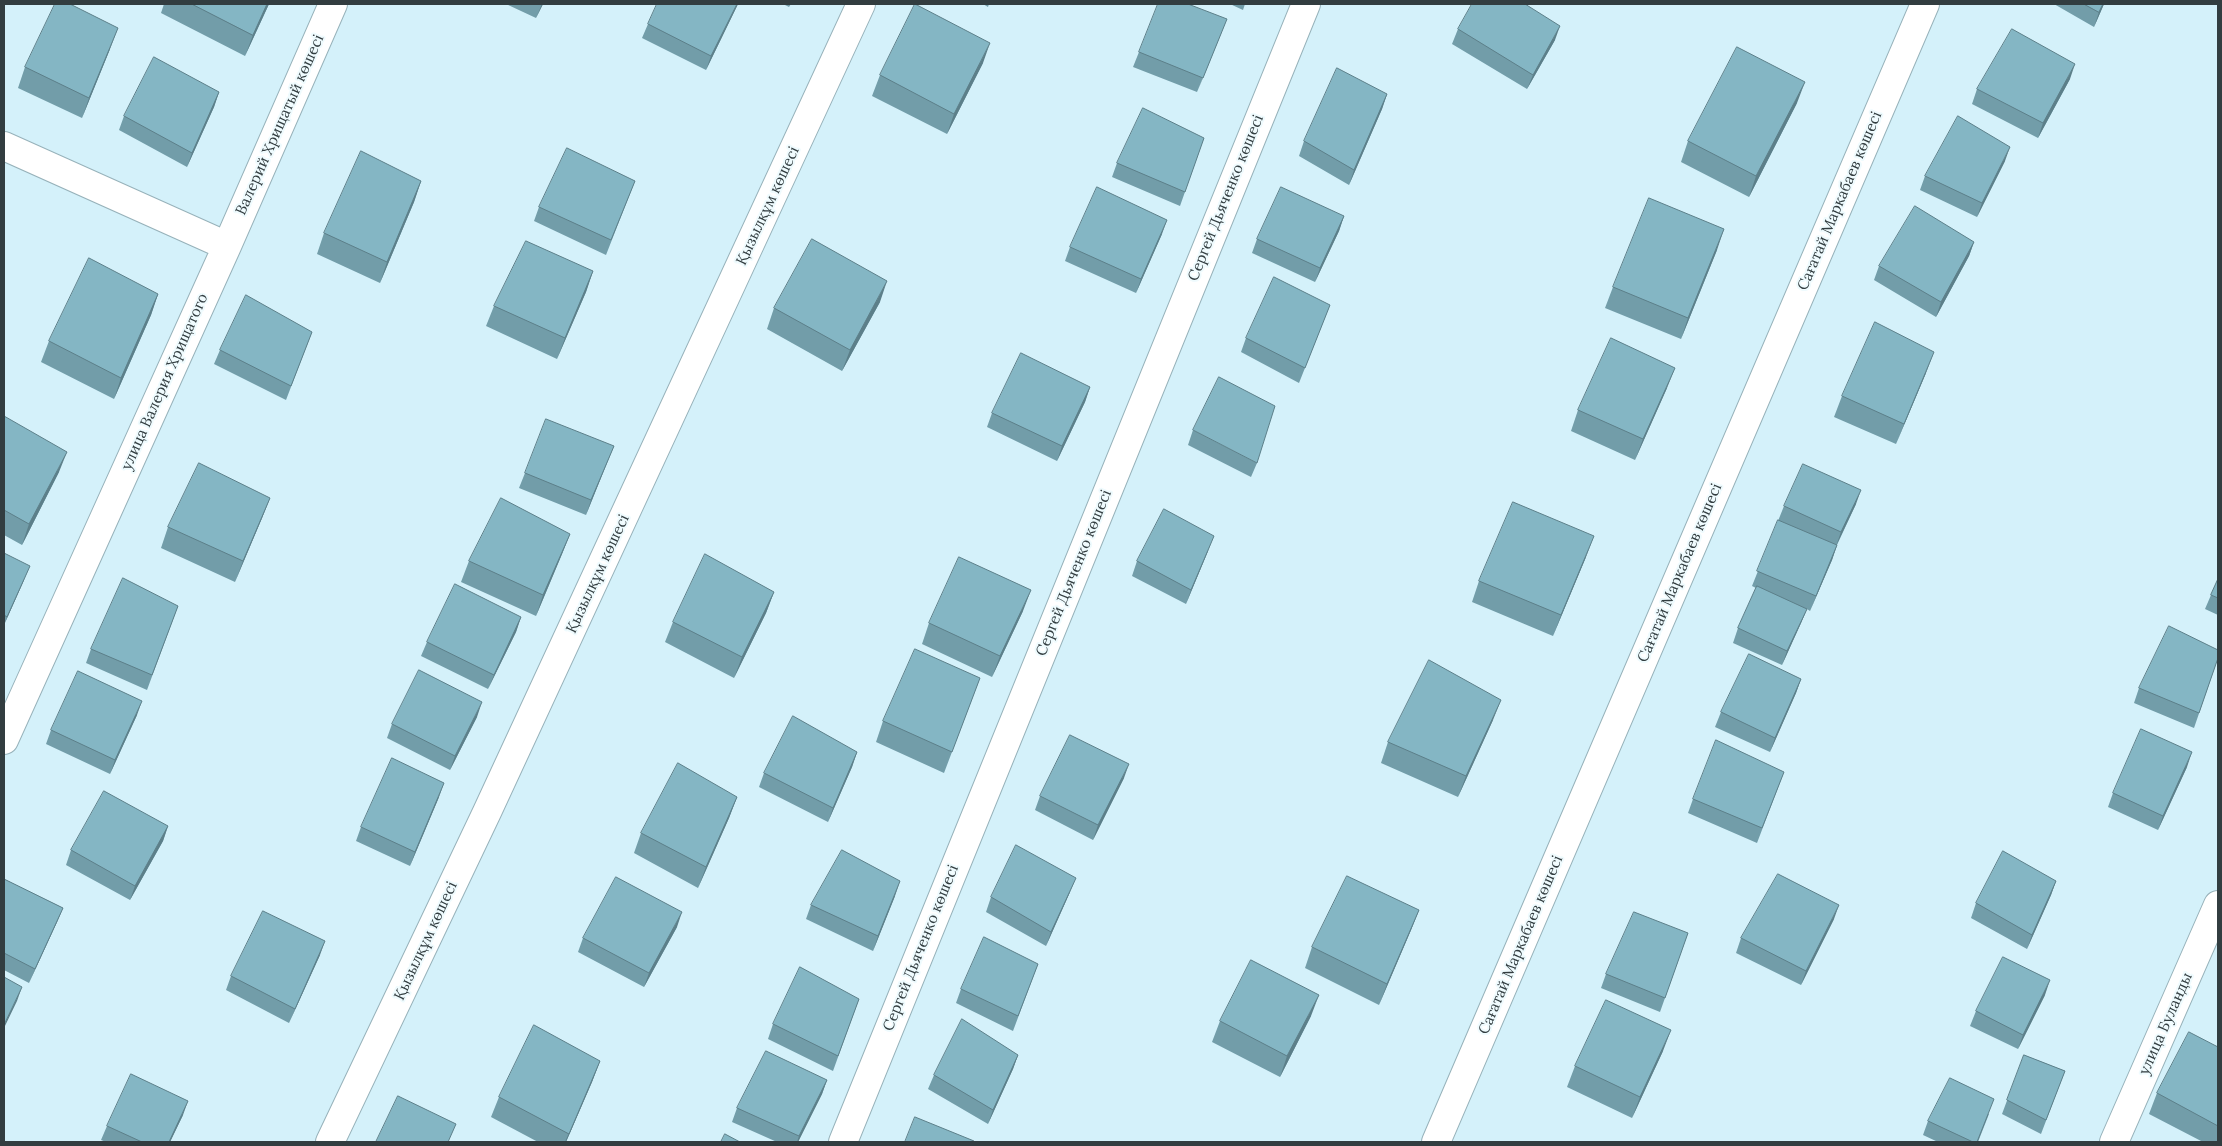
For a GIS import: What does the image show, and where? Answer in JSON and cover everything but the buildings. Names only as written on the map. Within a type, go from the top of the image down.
[{"type":"street","name":"Валерий Хрищатый көшесі","points":[[227,246],[333,4]]},
{"type":"street","name":"Қызылқұм көшесі","points":[[330,1142],[492,803],[861,4]]},
{"type":"street","name":"Сергей Дьяченко көшесі","points":[[843,1142],[1306,4]]},
{"type":"street","name":"Сағатай Маркабаев көшесі","points":[[1436,1142],[1925,4]]},
{"type":"street","points":[[4,146],[227,246]]},
{"type":"street","name":"улица Валерия Хрищатого","points":[[4,740],[227,246]]},
{"type":"street","name":"улица Буланды","points":[[2114,1142],[2218,905]]}]
